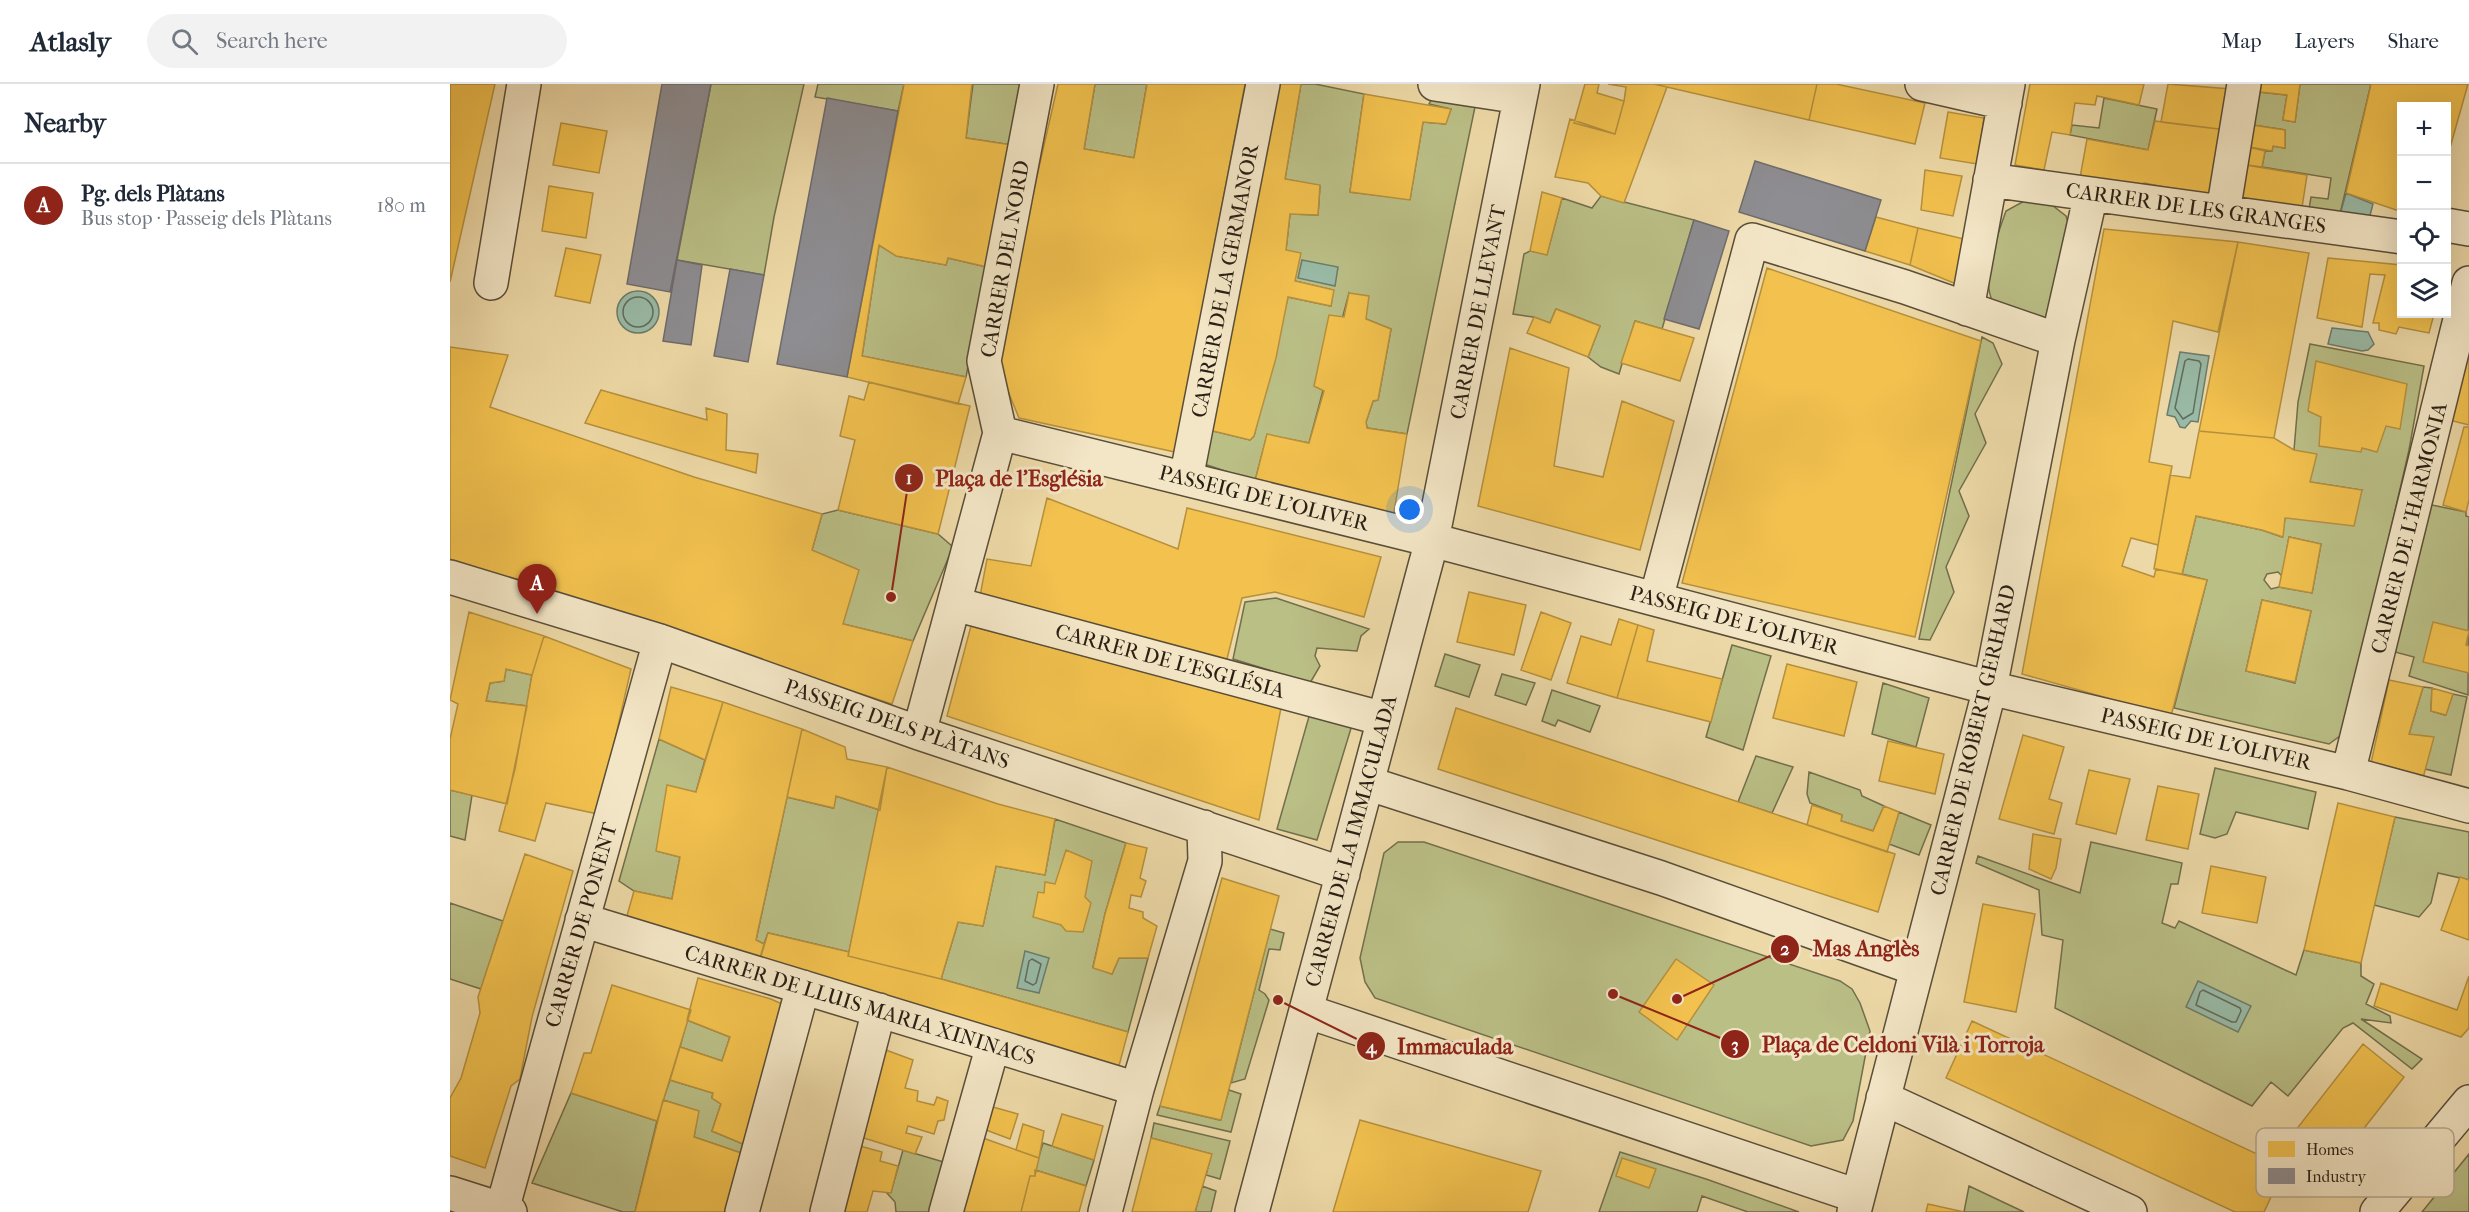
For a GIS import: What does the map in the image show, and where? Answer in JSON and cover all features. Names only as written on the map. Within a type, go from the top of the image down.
[{"type":"street","points":[[491,284],[524,84]]},
{"type":"street","name":"CARRER DEL NORD","points":[[1000,434],[984,361],[1037,84]]},
{"type":"street","name":"CARRER DE LA GERMANOR","points":[[1186,479],[1263,84]]},
{"type":"street","points":[[1435,84],[1522,90]]},
{"type":"street","points":[[1922,84],[2007,93],[1967,309]]},
{"type":"street","points":[[2223,212],[2244,84]]},
{"type":"street","name":"CARRER DE LLEVANT","points":[[1432,540],[1522,90]]},
{"type":"street","name":"CARRER DE LES GRANGES","points":[[1990,180],[2397,236]]},
{"type":"street","name":"CARRER DE ROBERT GERHARD","points":[[1856,1204],[1990,688],[2058,340],[2091,194]]},
{"type":"street","points":[[2451,226],[2469,229]]},
{"type":"street","points":[[1656,599],[1752,240],[1905,287],[2058,340]]},
{"type":"street","points":[[2451,244],[2469,246]]},
{"type":"street","name":"CARRER DE L'HARMONIA","points":[[2348,772],[2469,283]]},
{"type":"street","points":[[919,733],[1000,434]]},
{"type":"street","name":"PASSEIG DE L'OLIVER","points":[[1000,434],[1432,540],[1990,688],[2348,772],[2469,806]]},
{"type":"street","name":"CARRER DE LA IMMACULADA","points":[[1252,1212],[1432,540]]},
{"type":"street","name":"PASSEIG DELS PLÀTANS","points":[[450,577],[660,641],[919,733],[1343,874]]},
{"type":"street","name":"CARRER DE L'ESGLÉSIA","points":[[955,604],[1384,719]]},
{"type":"street","name":"CARRER DE PONENT","points":[[506,1211],[582,920],[660,641]]},
{"type":"street","points":[[1367,783],[1661,878],[1917,969]]},
{"type":"street","points":[[1105,1212],[1137,1089],[1205,861],[1204,827]]},
{"type":"street","name":"CARRER DE LLUIS MARIA XININACS","points":[[582,920],[1137,1089]]},
{"type":"street","points":[[742,1212],[802,987]]},
{"type":"street","points":[[827,1212],[879,1010]]},
{"type":"street","points":[[1305,1011],[1856,1204]]},
{"type":"street","points":[[946,1212],[993,1045]]},
{"type":"street","points":[[1883,1098],[2130,1212]]},
{"type":"street","points":[[2447,1128],[2469,1102]]},
{"type":"street","points":[[450,1193],[506,1211]]},
{"type":"street","points":[[2377,1212],[2390,1197]]},
{"type":"green space","points":[[711,84],[804,84],[774,217],[764,275],[677,260]]},
{"type":"green space","points":[[818,84],[904,84],[898,111],[815,97]]},
{"type":"green space","points":[[973,84],[1021,84],[1012,145],[966,138]]},
{"type":"green space","points":[[1095,84],[1147,84],[1134,158],[1084,149]]},
{"type":"green space","points":[[1301,84],[1315,84],[1364,94],[1350,192],[1410,199],[1423,122],[1445,124],[1451,109],[1429,104],[1431,100],[1469,104],[1475,107],[1407,434],[1367,428],[1366,422],[1373,401],[1378,400],[1391,329],[1366,319],[1349,293],[1309,443],[1267,435],[1255,481],[1207,465],[1203,460],[1209,430],[1250,440],[1254,436],[1288,297],[1331,306],[1333,290],[1295,281],[1286,250],[1290,214],[1318,215],[1320,186],[1285,179]]},
{"type":"green space","points":[[2300,84],[2371,84],[2339,218],[2308,215],[2311,197],[2328,199],[2331,178],[2262,167],[2265,151],[2272,151],[2273,146],[2285,148],[2285,130],[2246,124],[2250,91],[2287,95],[2283,120],[2295,122]]},
{"type":"green space","points":[[2104,98],[2157,109],[2148,150],[2070,135],[2072,125],[2099,128]]},
{"type":"green space","points":[[1601,196],[1694,220],[1662,329],[1635,321],[1619,374],[1601,367],[1588,357],[1600,326],[1556,309],[1550,323],[1533,317],[1513,314],[1524,254],[1530,251],[1547,254],[1562,198],[1592,208]]},
{"type":"green space","points":[[2026,200],[2048,202],[2066,216],[2072,234],[2054,316],[2041,320],[2005,314],[1995,306],[1988,281],[1993,251],[2006,211]]},
{"type":"green space","points":[[879,245],[897,256],[946,265],[948,258],[987,267],[966,377],[862,356]]},
{"type":"green space","points":[[1982,337],[1993,343],[2002,364],[1975,414],[1986,443],[1959,491],[1969,516],[1946,567],[1954,592],[1930,640],[1919,639]]},
{"type":"green space","points":[[2310,344],[2424,366],[2409,450],[2344,733],[2329,744],[2174,708],[2207,580],[2182,574],[2196,516],[2262,530],[2282,537],[2285,518],[2361,490],[2310,482],[2294,450],[2298,402]],"holes":[[[2289,537],[2321,544],[2312,593],[2279,587],[2271,589],[2264,580],[2267,574],[2278,572],[2282,576]],[[2262,600],[2311,611],[2295,683],[2246,671]]]},
{"type":"green space","points":[[2427,504],[2466,512],[2466,516],[2469,517],[2468,695],[2409,676],[2414,657],[2395,652]]},
{"type":"green space","points":[[838,510],[938,534],[953,547],[913,641],[843,624],[812,550],[822,514]]},
{"type":"green space","points":[[1276,598],[1369,629],[1361,636],[1357,651],[1317,648],[1315,656],[1320,666],[1310,683],[1233,659],[1245,602]]},
{"type":"green space","points":[[1732,645],[1771,656],[1743,750],[1706,737]]},
{"type":"green space","points":[[1445,654],[1480,665],[1469,697],[1435,686]]},
{"type":"green space","points":[[506,669],[532,675],[527,706],[486,701],[490,683],[504,681]]},
{"type":"green space","points":[[1502,674],[1535,683],[1526,705],[1495,695]]},
{"type":"green space","points":[[1883,683],[1929,698],[1916,747],[1872,734]]},
{"type":"green space","points":[[2423,687],[2432,688],[2431,711],[2445,715],[2453,694],[2467,697],[2451,775],[2425,769],[2409,734]]},
{"type":"green space","points":[[1552,690],[1600,706],[1590,732],[1558,720],[1555,726],[1542,721]]},
{"type":"green space","points":[[1310,713],[1352,725],[1317,840],[1277,829]]},
{"type":"green space","points":[[659,739],[705,760],[696,792],[657,851],[680,857],[672,899],[634,891],[619,881]]},
{"type":"green space","points":[[1756,756],[1793,767],[1772,813],[1738,802]]},
{"type":"green space","points":[[2215,768],[2316,792],[2308,829],[2236,812],[2227,834],[2215,838],[2200,834]]},
{"type":"green space","points":[[1809,772],[1860,790],[1862,796],[1884,806],[1873,831],[1841,821],[1842,815],[1810,803],[1807,794]]},
{"type":"green space","points":[[450,790],[472,795],[465,840],[450,836]]},
{"type":"green space","points":[[836,796],[880,810],[849,952],[768,933],[764,944],[756,940],[787,797],[833,808]]},
{"type":"green space","points":[[1899,812],[1931,825],[1919,855],[1889,844]]},
{"type":"green space","points":[[2395,817],[2469,832],[2469,880],[2438,873],[2431,903],[2419,917],[2374,905]]},
{"type":"green space","points":[[1055,819],[1126,843],[1105,914],[1093,967],[1112,974],[1119,958],[1148,958],[1128,1032],[941,979],[958,922],[983,926],[996,866],[1045,875]]},
{"type":"green space","points":[[1398,842],[1424,842],[1840,981],[1852,989],[1860,1003],[1870,1031],[1853,1121],[1843,1140],[1811,1146],[1375,998],[1365,982],[1360,958],[1384,853]]},
{"type":"green space","points":[[2091,842],[2182,863],[2178,884],[2171,884],[2162,923],[2175,928],[2179,921],[2296,975],[2304,950],[2361,963],[2361,976],[2374,984],[2366,1004],[2390,1016],[2391,1023],[2361,1019],[2422,1059],[2412,1069],[2353,1023],[2343,1028],[2288,1096],[2271,1082],[2252,1106],[2055,1008],[2063,940],[2042,935],[2039,890],[1976,863],[1978,856],[2080,893]]},
{"type":"green space","points":[[450,903],[503,921],[481,989],[450,979]]},
{"type":"green space","points":[[1270,929],[1284,933],[1280,950],[1269,949],[1259,990],[1269,1000],[1245,1079],[1231,1083]]},
{"type":"green space","points":[[687,1020],[730,1037],[722,1061],[680,1047]]},
{"type":"green space","points":[[670,1080],[713,1093],[712,1098],[721,1104],[712,1131],[748,1146],[747,1155],[694,1137],[698,1111],[663,1100]]},
{"type":"green space","points":[[1229,1090],[1241,1094],[1231,1132],[1157,1115],[1160,1106],[1220,1120]]},
{"type":"green space","points":[[571,1093],[657,1121],[635,1212],[623,1212],[532,1183]]},
{"type":"green space","points":[[1154,1123],[1230,1141],[1220,1179],[1206,1175],[1211,1154],[1151,1138]]},
{"type":"green space","points":[[1043,1143],[1094,1160],[1086,1186],[1035,1170]]},
{"type":"green space","points":[[903,1150],[947,1163],[932,1212],[896,1212],[895,1202],[886,1192],[891,1192]]},
{"type":"green space","points":[[1620,1152],[1799,1212],[1748,1212],[1702,1196],[1697,1212],[1599,1212]]},
{"type":"green space","points":[[2469,1154],[2469,1212],[2422,1212],[2434,1197],[2454,1197],[2454,1173]]},
{"type":"green space","points":[[1202,1186],[1216,1191],[1211,1212],[1195,1212]]},
{"type":"green space","points":[[1969,1186],[2024,1212],[1964,1212]]},
{"type":"water","points":[[2346,193],[2373,204],[2368,223],[2339,218]]},
{"type":"water","points":[[1302,260],[1338,267],[1335,286],[1298,278]]},
{"type":"water","points":[[638,291],[653,297],[659,312],[653,327],[638,333],[623,327],[617,312],[623,297]]},
{"type":"water","points":[[2332,328],[2368,332],[2374,344],[2368,350],[2362,351],[2328,344]]},
{"type":"water","points":[[2180,352],[2209,356],[2198,422],[2191,421],[2185,428],[2180,427],[2175,417],[2167,415]]},
{"type":"water","points":[[1025,951],[1049,958],[1039,993],[1017,988]]},
{"type":"water","points":[[2198,981],[2251,1006],[2238,1032],[2186,1007]]},
{"type":"building: Homes","points":[[450,84],[495,84],[450,282]]},
{"type":"building: Homes","points":[[904,84],[972,84],[966,138],[1012,145],[987,267],[948,258],[946,265],[896,256],[879,245],[862,356],[966,377],[958,404],[847,377]]},
{"type":"building: Homes","points":[[1058,84],[1095,84],[1084,149],[1134,158],[1147,84],[1245,84],[1175,452],[1019,418],[995,360]]},
{"type":"building: Homes","points":[[1276,84],[1301,84],[1285,179],[1320,185],[1318,215],[1290,214],[1286,250],[1301,253],[1295,281],[1334,290],[1331,306],[1288,297],[1276,358],[1254,436],[1250,440],[1209,430]]},
{"type":"building: Homes","points":[[1585,84],[1599,84],[1597,93],[1624,101],[1615,134],[1574,123]]},
{"type":"building: Homes","points":[[1608,84],[1654,84],[1667,87],[1624,203],[1601,196],[1588,183],[1555,177],[1570,119],[1615,134],[1626,87]]},
{"type":"building: Homes","points":[[1654,84],[1817,84],[1809,120]]},
{"type":"building: Homes","points":[[1817,84],[1836,84],[1925,103],[1915,144],[1809,120]]},
{"type":"building: Homes","points":[[2030,84],[2144,84],[2139,105],[2097,96],[2095,105],[2075,103],[2070,135],[2052,132],[2044,170],[2015,165]]},
{"type":"building: Homes","points":[[2168,84],[2231,89],[2226,130],[2161,122]]},
{"type":"building: Homes","points":[[2251,84],[2300,84],[2295,122],[2283,120],[2287,95],[2250,91]]},
{"type":"building: Homes","points":[[2371,84],[2468,84],[2451,144],[2451,102],[2397,102],[2397,210],[2346,193]]},
{"type":"building: Homes","points":[[1364,94],[1451,109],[1446,124],[1423,122],[1410,200],[1350,192]]},
{"type":"building: Homes","points":[[1948,112],[1984,118],[1977,164],[1940,158]]},
{"type":"building: Homes","points":[[2155,121],[2226,130],[2219,198],[2144,183],[2142,193],[2079,183],[2087,139],[2148,150]]},
{"type":"building: Homes","points":[[561,123],[607,131],[599,173],[553,165]]},
{"type":"building: Homes","points":[[2246,124],[2285,130],[2285,148],[2273,146],[2272,151],[2244,146]]},
{"type":"building: Homes","points":[[2244,146],[2265,151],[2262,167],[2240,164]]},
{"type":"building: Homes","points":[[2240,164],[2307,175],[2301,214],[2236,205]]},
{"type":"building: Homes","points":[[1925,170],[1962,176],[1953,216],[1921,210]]},
{"type":"building: Homes","points":[[549,186],[593,193],[586,238],[542,231]]},
{"type":"building: Homes","points":[[1542,192],[1562,198],[1547,255],[1530,251]]},
{"type":"building: Homes","points":[[1876,217],[1918,228],[1910,265],[1865,251]]},
{"type":"building: Homes","points":[[1918,228],[1964,239],[1956,284],[1910,265]]},
{"type":"building: Homes","points":[[2104,229],[2238,242],[2218,332],[2173,321],[2149,462],[2172,466],[2158,545],[2131,538],[2122,566],[2154,577],[2156,569],[2207,580],[2171,716],[2022,674]]},
{"type":"building: Homes","points":[[2238,242],[2309,253],[2274,438],[2199,431]]},
{"type":"building: Homes","points":[[566,248],[601,255],[590,303],[555,296]]},
{"type":"building: Homes","points":[[2328,258],[2397,265],[2397,318],[2433,318],[2429,333],[2399,327],[2396,334],[2379,330],[2379,323],[2373,323],[2385,275],[2370,274],[2362,327],[2317,318]]},
{"type":"building: Homes","points":[[1767,268],[1981,341],[1915,637],[1682,583]]},
{"type":"building: Homes","points":[[1349,293],[1369,296],[1366,319],[1391,329],[1378,400],[1373,401],[1366,422],[1367,428],[1407,434],[1393,518],[1255,481],[1267,434],[1309,443],[1324,391],[1314,386],[1329,315],[1344,317]]},
{"type":"building: Homes","points":[[1556,309],[1600,326],[1588,357],[1527,333],[1534,317],[1550,323]]},
{"type":"building: Homes","points":[[1635,321],[1694,338],[1680,381],[1621,363]]},
{"type":"building: Homes","points":[[2469,335],[2469,425],[2449,420]]},
{"type":"building: Homes","points":[[450,347],[508,355],[490,407],[694,477],[822,514],[812,550],[859,570],[843,624],[913,641],[892,704],[450,559]]},
{"type":"building: Homes","points":[[1510,348],[1569,368],[1554,466],[1603,477],[1622,401],[1674,421],[1640,550],[1478,506]]},
{"type":"building: Homes","points":[[2316,361],[2407,384],[2400,429],[2386,426],[2377,452],[2362,448],[2361,452],[2319,446],[2321,417],[2308,411]]},
{"type":"building: Homes","points":[[869,382],[970,406],[938,534],[838,510],[855,440],[840,436],[849,396],[864,400]]},
{"type":"building: Homes","points":[[601,390],[707,420],[706,408],[727,414],[726,450],[758,454],[756,473],[585,423]]},
{"type":"building: Homes","points":[[2464,427],[2469,427],[2469,500],[2466,512],[2443,505]]},
{"type":"building: Homes","points":[[2199,431],[2274,438],[2294,450],[2317,454],[2310,482],[2362,490],[2354,526],[2285,518],[2283,537],[2262,530],[2196,516],[2182,574],[2154,569],[2170,475],[2190,478]]},
{"type":"building: Homes","points":[[1047,498],[1178,549],[1187,508],[1381,557],[1364,617],[1275,592],[1242,598],[1226,663],[980,596],[987,559],[1031,566]]},
{"type":"building: Homes","points":[[2289,537],[2321,544],[2312,593],[2279,587]]},
{"type":"building: Homes","points":[[1469,592],[1526,605],[1514,655],[1457,642]]},
{"type":"building: Homes","points":[[2262,600],[2311,611],[2295,682],[2246,671]]},
{"type":"building: Homes","points":[[469,612],[544,636],[532,675],[506,669],[504,681],[490,683],[486,701],[527,706],[507,804],[450,790],[450,739],[458,704],[450,700]]},
{"type":"building: Homes","points":[[1541,612],[1571,623],[1551,680],[1521,670]]},
{"type":"building: Homes","points":[[1619,619],[1638,625],[1617,698],[1567,683],[1581,636],[1611,645]]},
{"type":"building: Homes","points":[[2433,622],[2469,631],[2466,645],[2469,646],[2469,673],[2423,662]]},
{"type":"building: Homes","points":[[1638,625],[1654,630],[1647,661],[1722,679],[1711,722],[1617,698]]},
{"type":"building: Homes","points":[[971,626],[1281,708],[1259,820],[947,716]]},
{"type":"building: Homes","points":[[544,636],[631,669],[598,814],[546,803],[535,841],[499,831],[515,769],[532,675]]},
{"type":"building: Homes","points":[[1787,664],[1857,682],[1844,736],[1773,718]]},
{"type":"building: Homes","points":[[2389,680],[2423,687],[2409,734],[2434,737],[2423,778],[2371,763]]},
{"type":"building: Homes","points":[[671,687],[723,702],[705,760],[659,739]]},
{"type":"building: Homes","points":[[2432,688],[2453,694],[2446,715],[2431,711]]},
{"type":"building: Homes","points":[[723,702],[802,729],[756,940],[764,944],[757,969],[624,926],[634,891],[672,899],[680,857],[656,851],[667,785],[696,792]]},
{"type":"building: Homes","points":[[1456,708],[1895,854],[1878,912],[1438,769]]},
{"type":"building: Homes","points":[[802,729],[845,747],[847,759],[887,767],[880,810],[836,796],[834,808],[787,797]]},
{"type":"building: Homes","points":[[2023,735],[2064,747],[2049,799],[2062,803],[2054,834],[1999,819]]},
{"type":"building: Homes","points":[[1888,741],[1944,754],[1935,794],[1879,781]]},
{"type":"building: Homes","points":[[887,767],[998,804],[1055,819],[1045,875],[996,866],[983,926],[958,922],[941,979],[848,956]]},
{"type":"building: Homes","points":[[2089,770],[2130,779],[2116,834],[2076,824]]},
{"type":"building: Homes","points":[[2158,786],[2199,794],[2188,849],[2146,840]]},
{"type":"building: Homes","points":[[2338,803],[2395,817],[2361,963],[2304,950]]},
{"type":"building: Homes","points":[[1812,805],[1842,815],[1841,821],[1873,831],[1884,806],[1899,812],[1887,852],[1807,825]]},
{"type":"building: Homes","points":[[2033,834],[2061,839],[2056,868],[2051,879],[2029,869]]},
{"type":"building: Homes","points":[[1126,843],[1147,848],[1140,878],[1146,881],[1141,897],[1131,895],[1129,908],[1143,912],[1143,918],[1157,926],[1148,958],[1119,958],[1112,974],[1093,968],[1105,914]]},
{"type":"building: Homes","points":[[1066,850],[1092,861],[1085,897],[1091,903],[1083,932],[1066,931],[1061,925],[1033,917],[1038,892],[1044,893],[1045,882],[1055,884]]},
{"type":"building: Homes","points":[[525,854],[573,871],[532,1017],[520,1079],[511,1086],[485,1168],[450,1156],[450,1098],[461,1078],[480,1013],[478,997]]},
{"type":"building: Homes","points":[[2211,866],[2266,877],[2257,923],[2202,913]]},
{"type":"building: Homes","points":[[2460,877],[2469,880],[2469,940],[2441,930]]},
{"type":"building: Homes","points":[[1222,878],[1279,896],[1221,1120],[1160,1106]]},
{"type":"building: Homes","points":[[1983,904],[2035,914],[2016,1012],[1964,1002]]},
{"type":"building: Homes","points":[[768,933],[849,952],[848,956],[941,979],[1128,1032],[1116,1077],[757,969]]},
{"type":"building: Homes","points":[[1676,959],[1714,985],[1677,1040],[1639,1012]]},
{"type":"building: Homes","points":[[2469,976],[2469,1028],[2461,1037],[2374,1006],[2381,983],[2457,1010]]},
{"type":"building: Homes","points":[[698,978],[771,999],[784,1005],[748,1146],[712,1131],[721,1104],[712,1098],[713,1093],[670,1080],[680,1047],[722,1061],[730,1037],[687,1020]]},
{"type":"building: Homes","points":[[612,985],[691,1010],[657,1121],[571,1093],[584,1053],[591,1053]]},
{"type":"building: Homes","points":[[1972,1021],[2256,1153],[2256,1197],[2271,1197],[2264,1212],[2235,1212],[1946,1078]]},
{"type":"building: Homes","points":[[2363,1044],[2404,1077],[2364,1128],[2297,1128]]},
{"type":"building: Homes","points":[[875,1046],[913,1060],[905,1088],[918,1091],[917,1101],[934,1105],[937,1097],[948,1101],[944,1120],[938,1121],[934,1134],[908,1126],[906,1133],[922,1137],[915,1154],[851,1134]]},
{"type":"building: Homes","points":[[663,1100],[699,1111],[694,1137],[747,1155],[729,1212],[635,1212]]},
{"type":"building: Homes","points":[[993,1107],[1018,1114],[1010,1139],[986,1130]]},
{"type":"building: Homes","points":[[1062,1114],[1103,1126],[1094,1160],[1052,1146]]},
{"type":"building: Homes","points":[[1360,1120],[1541,1171],[1528,1212],[1333,1212]]},
{"type":"building: Homes","points":[[1023,1124],[1044,1131],[1039,1158],[1016,1150]]},
{"type":"building: Homes","points":[[983,1138],[1039,1158],[1035,1176],[1030,1176],[1021,1212],[961,1212]]},
{"type":"building: Homes","points":[[1151,1138],[1212,1154],[1195,1212],[1132,1212]]},
{"type":"building: Homes","points":[[849,1143],[882,1152],[880,1161],[898,1166],[891,1193],[873,1191],[867,1212],[831,1212]]},
{"type":"building: Homes","points":[[1622,1158],[1656,1169],[1649,1188],[1616,1176]]},
{"type":"building: Homes","points":[[1035,1170],[1086,1186],[1079,1212],[1021,1212],[1030,1176],[1035,1176]]},
{"type":"building: Homes","points":[[1928,1204],[1964,1212],[1926,1212]]},
{"type":"building: Industry","points":[[662,84],[711,84],[670,292],[627,284]]},
{"type":"building: Industry","points":[[827,98],[898,111],[847,377],[777,364]]},
{"type":"building: Industry","points":[[1755,161],[1881,200],[1865,251],[1739,212]]},
{"type":"building: Industry","points":[[1694,220],[1729,231],[1699,329],[1664,319]]},
{"type":"building: Industry","points":[[677,260],[702,265],[691,345],[663,341]]},
{"type":"building: Industry","points":[[730,269],[764,275],[748,362],[714,356]]},
{"type":"place","name":"Plaça de l'Església","points":[[891,597]]},
{"type":"place","name":"Pg. dels Plàtans","points":[[537,614]]},
{"type":"place","name":"Plaça de Celdoni Vilà i Torroja","points":[[1613,994]]},
{"type":"place","name":"Mas Anglès","points":[[1677,999]]},
{"type":"place","name":"Immaculada","points":[[1278,1000]]}]
